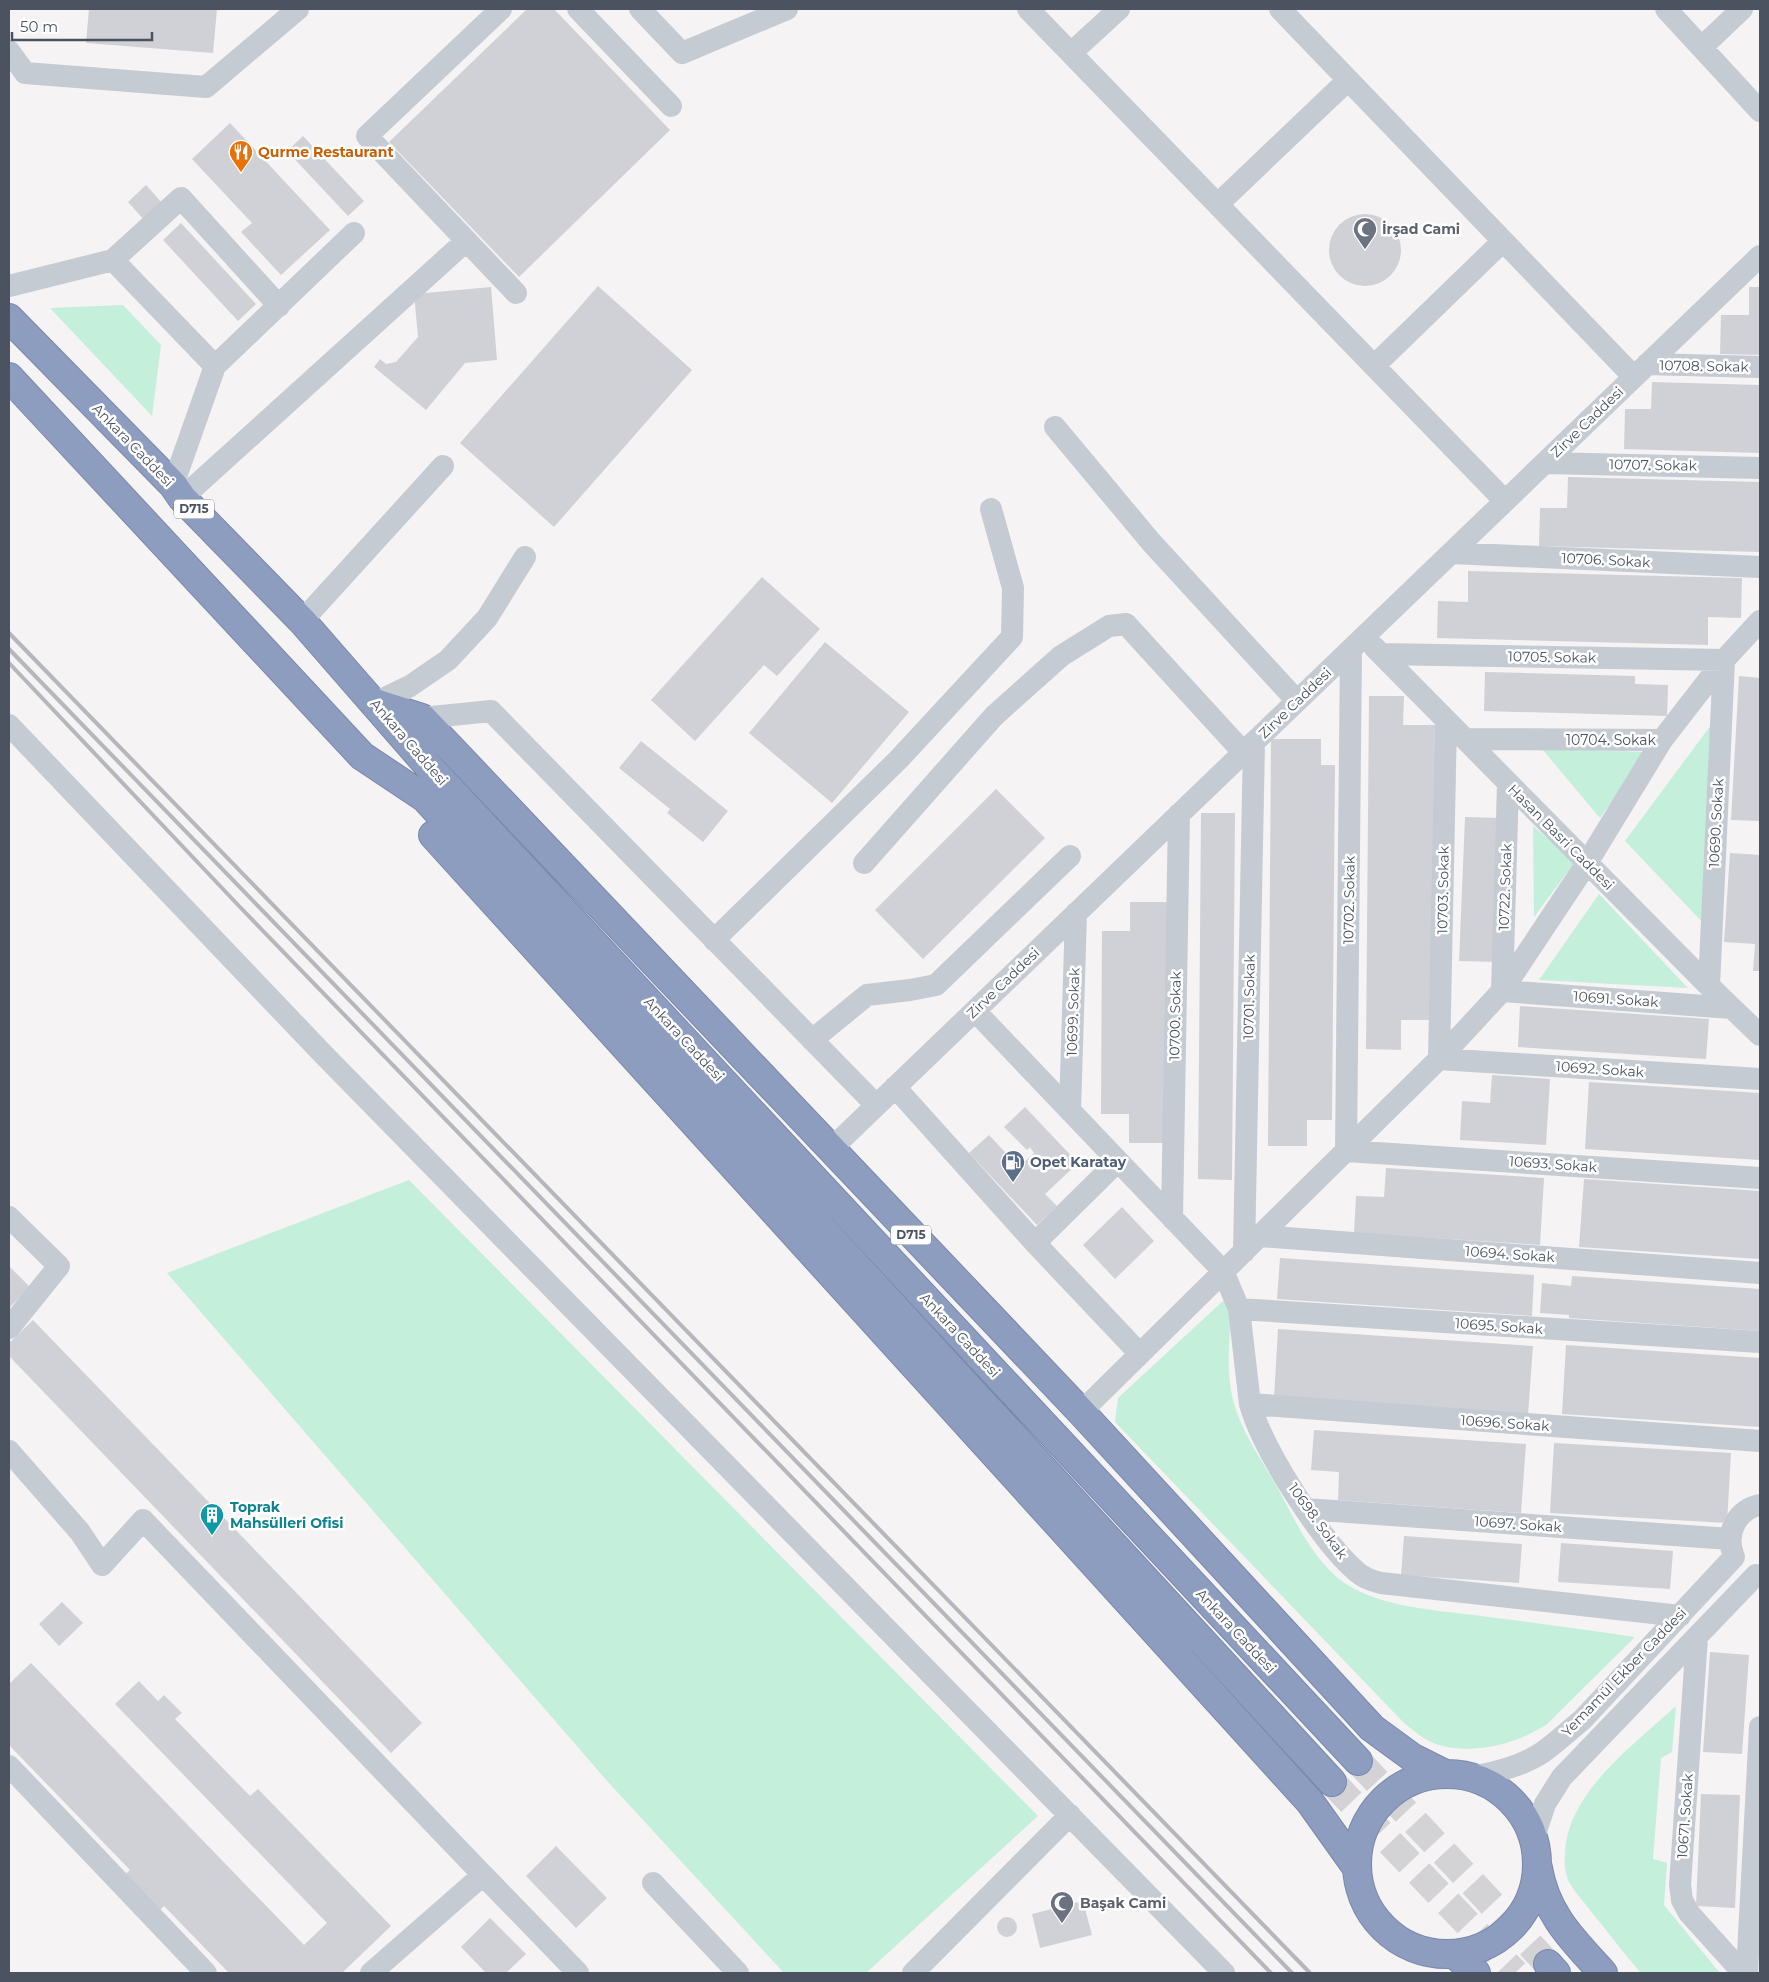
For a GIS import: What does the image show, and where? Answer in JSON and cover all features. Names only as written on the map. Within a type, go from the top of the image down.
[{"type":"highway","name":"Ankara Caddesi","points":[[9,318],[302,621],[438,777],[1358,1762]]},
{"type":"highway","name":"Ankara Caddesi","points":[[9,378],[362,756],[425,798],[1332,1782]]},
{"type":"highway","name":"D715","points":[[375,703],[422,718],[830,1150],[1081,1412],[1372,1728],[1413,1758],[1443,1773]]},
{"type":"highway","points":[[362,756],[1310,1802],[1357,1868]]},
{"type":"highway","points":[[1538,1864],[1533,1890],[1522,1915],[1504,1934],[1481,1948],[1454,1954],[1426,1952],[1399,1941],[1377,1921],[1362,1896],[1357,1868],[1360,1839],[1372,1814],[1391,1793],[1416,1779],[1443,1773],[1472,1777],[1484,1781],[1506,1795],[1523,1814],[1534,1837],[1538,1864],[1541,1886],[1558,1921],[1604,1973]]},
{"type":"highway","points":[[1454,1954],[1476,1973]]},
{"type":"street","points":[[9,51],[25,73],[206,87],[298,9]]},
{"type":"street","points":[[502,9],[367,136],[516,293]]},
{"type":"street","points":[[578,9],[671,106]]},
{"type":"street","points":[[640,9],[682,53],[747,17],[787,9]]},
{"type":"street","points":[[1028,9],[1505,501]]},
{"type":"street","points":[[1071,53],[1119,9]]},
{"type":"street","points":[[1280,9],[1503,241],[1640,371]]},
{"type":"street","points":[[1666,9],[1760,111]]},
{"type":"street","points":[[1702,47],[1742,9]]},
{"type":"street","points":[[1218,204],[1348,80]]},
{"type":"street","points":[[9,286],[113,260],[181,198],[279,306]]},
{"type":"street","points":[[178,491],[215,366],[354,233]]},
{"type":"street","points":[[178,491],[466,241]]},
{"type":"street","points":[[1374,366],[1503,241]]},
{"type":"street","name":"Zirve Caddesi","points":[[830,1150],[1640,371],[1751,273],[1760,256]]},
{"type":"street","points":[[113,260],[215,366]]},
{"type":"street","name":"10708. Sokak","points":[[1640,371],[1760,367]]},
{"type":"street","points":[[1055,427],[1152,542],[1297,701]]},
{"type":"street","name":"10707. Sokak","points":[[1545,463],[1760,468]]},
{"type":"street","points":[[302,621],[443,466]]},
{"type":"street","points":[[714,940],[898,760],[1012,638],[1013,588],[991,509]]},
{"type":"street","name":"10706. Sokak","points":[[1451,552],[1760,566]]},
{"type":"street","points":[[375,703],[410,686],[448,660],[487,618],[525,557]]},
{"type":"street","name":"10704. Sokak","points":[[1465,739],[1662,740],[1724,660],[1760,620]]},
{"type":"street","points":[[864,863],[994,716],[1062,656],[1109,626],[1126,624],[1248,747]]},
{"type":"street","name":"Hasan Basri Caddesi","points":[[1357,643],[1381,654],[1709,986],[1760,1035]]},
{"type":"street","name":"10702. Sokak","points":[[1346,1151],[1357,643]]},
{"type":"street","name":"10705. Sokak","points":[[1381,654],[1724,660]]},
{"type":"street","name":"10690. Sokak","points":[[1709,986],[1724,660]]},
{"type":"street","points":[[422,718],[491,711],[876,1106]]},
{"type":"street","name":"10703. Sokak","points":[[1439,1059],[1446,721]]},
{"type":"street","points":[[9,725],[323,1054],[1224,1973]]},
{"type":"street","points":[[1081,1412],[1439,1059],[1502,991],[1587,863],[1662,740]]},
{"type":"street","name":"10701. Sokak","points":[[1244,1252],[1248,747]]},
{"type":"street","name":"10722. Sokak","points":[[1502,991],[1508,783]]},
{"type":"street","name":"10700. Sokak","points":[[1172,1218],[1179,814]]},
{"type":"street","points":[[812,1040],[867,994],[910,990],[936,985],[1070,856]]},
{"type":"street","name":"10699. Sokak","points":[[1070,1111],[1076,913]]},
{"type":"street","name":"10691. Sokak","points":[[1502,991],[1731,1008]]},
{"type":"street","name":"10698. Sokak","points":[[975,1011],[1223,1272],[1239,1309],[1250,1404],[1260,1431],[1306,1509],[1334,1547],[1357,1572],[1369,1580],[1381,1584],[1680,1616]]},
{"type":"street","name":"10692. Sokak","points":[[1439,1059],[1760,1079]]},
{"type":"street","points":[[895,1087],[1035,1244],[1140,1354]]},
{"type":"street","name":"10693. Sokak","points":[[1346,1151],[1760,1178]]},
{"type":"street","points":[[1035,1244],[1118,1161]]},
{"type":"street","points":[[9,1216],[59,1266],[9,1328]]},
{"type":"street","name":"10694. Sokak","points":[[1260,1236],[1760,1273]]},
{"type":"street","name":"10695. Sokak","points":[[1239,1309],[1760,1342]]},
{"type":"street","name":"10696. Sokak","points":[[1250,1404],[1760,1441]]},
{"type":"street","points":[[9,1451],[80,1532],[102,1565],[143,1520],[578,1973]]},
{"type":"street","name":"Yemamül Ekber Caddesi","points":[[1472,1777],[1513,1766],[1542,1752],[1583,1719],[1680,1616],[1732,1548],[1735,1522],[1747,1510],[1759,1503]]},
{"type":"street","name":"10697. Sokak","points":[[1306,1509],[1732,1548]]},
{"type":"street","points":[[1732,1548],[1747,1571],[1758,1576]]},
{"type":"street","name":"Yemamül Ekber Caddesi","points":[[1534,1837],[1545,1804],[1562,1777],[1758,1576]]},
{"type":"street","name":"10671. Sokak","points":[[1697,1637],[1680,1885],[1682,1900],[1689,1913],[1743,1973]]},
{"type":"street","points":[[1747,1973],[1760,1727]]},
{"type":"street","points":[[9,1766],[206,1973]]},
{"type":"street","points":[[913,1973],[1070,1815]]},
{"type":"street","points":[[371,1973],[483,1875]]},
{"type":"street","points":[[654,1883],[738,1973]]},
{"type":"green space","points":[[123,305],[161,345],[152,416],[50,308]]},
{"type":"green space","points":[[1717,717],[1707,927],[1625,841]]},
{"type":"green space","points":[[1542,749],[1647,752],[1600,818]]},
{"type":"green space","points":[[1533,826],[1575,862],[1534,917]]},
{"type":"green space","points":[[1599,894],[1688,988],[1539,980]]},
{"type":"green space","points":[[409,1180],[1038,1816],[866,1973],[784,1973],[608,1782],[167,1273]]},
{"type":"green space","points":[[1224,1300],[1231,1310],[1229,1373],[1232,1396],[1241,1423],[1303,1535],[1319,1559],[1339,1579],[1354,1589],[1372,1597],[1410,1607],[1635,1637],[1546,1725],[1507,1743],[1479,1748],[1464,1749],[1436,1744],[1419,1735],[1404,1723],[1115,1422],[1118,1398]]},
{"type":"green space","points":[[1676,1706],[1672,1752],[1661,1758],[1653,1859],[1667,1863],[1664,1905],[1720,1973],[1641,1973],[1576,1893],[1568,1880],[1565,1870],[1569,1831],[1577,1810],[1590,1790],[1605,1771]]},
{"type":"building","points":[[89,9],[217,9],[213,53],[86,43]]},
{"type":"building","points":[[527,9],[554,9],[670,130],[519,277],[389,142]]},
{"type":"building","points":[[230,123],[330,230],[281,275],[241,232],[252,223],[192,159]]},
{"type":"building","points":[[303,136],[364,201],[348,216],[287,151]]},
{"type":"building","points":[[146,185],[163,204],[145,221],[128,202]]},
{"type":"building","name":"İrşad Cami","points":[[1365,214],[1385,220],[1395,230],[1401,250],[1395,270],[1385,280],[1365,286],[1345,280],[1335,270],[1329,250],[1335,230],[1345,220]]},
{"type":"building","points":[[181,223],[256,304],[238,321],[163,240]]},
{"type":"building","points":[[598,286],[692,370],[554,527],[460,443]]},
{"type":"building","points":[[491,287],[497,360],[465,363],[426,410],[374,367],[380,359],[386,364],[396,362],[418,337],[414,294]]},
{"type":"building","points":[[1749,287],[1760,287],[1760,355],[1720,354],[1721,315],[1749,315]]},
{"type":"building","points":[[1652,382],[1760,385],[1760,453],[1624,449],[1625,409],[1651,409]]},
{"type":"building","points":[[1568,477],[1760,482],[1760,552],[1539,546],[1540,508],[1567,508]]},
{"type":"building","points":[[1468,571],[1742,578],[1741,618],[1708,617],[1708,645],[1437,638],[1438,601],[1468,602]]},
{"type":"building","points":[[762,577],[820,629],[777,676],[764,665],[695,741],[651,700]]},
{"type":"building","points":[[825,642],[909,712],[832,803],[749,733]]},
{"type":"building","points":[[1485,672],[1635,676],[1635,684],[1668,685],[1667,716],[1484,711]]},
{"type":"building","points":[[1739,676],[1760,678],[1760,821],[1731,820]]},
{"type":"building","points":[[1369,696],[1404,696],[1403,725],[1435,725],[1432,1020],[1401,1020],[1401,1050],[1366,1049]]},
{"type":"building","points":[[1271,739],[1321,739],[1321,765],[1335,765],[1332,1120],[1307,1120],[1307,1146],[1268,1146]]},
{"type":"building","points":[[641,741],[728,811],[703,842],[667,813],[670,809],[619,768]]},
{"type":"building","points":[[996,789],[1045,838],[923,959],[875,910]]},
{"type":"building","points":[[1201,813],[1235,813],[1232,1180],[1198,1179]]},
{"type":"building","points":[[1465,817],[1503,818],[1498,962],[1459,961]]},
{"type":"building","points":[[1730,853],[1760,855],[1760,971],[1753,971],[1755,944],[1724,942]]},
{"type":"building","points":[[1130,902],[1168,902],[1166,1143],[1129,1143],[1129,1114],[1101,1114],[1102,931],[1130,931]]},
{"type":"building","points":[[1520,1006],[1709,1019],[1706,1059],[1518,1047]]},
{"type":"building","points":[[1492,1075],[1550,1079],[1546,1145],[1460,1140],[1462,1101],[1490,1103]]},
{"type":"building","points":[[1589,1082],[1760,1093],[1760,1160],[1585,1149]]},
{"type":"building","points":[[1025,1107],[1078,1163],[1045,1194],[1057,1206],[1037,1225],[969,1153],[989,1135],[1019,1167],[1034,1153],[1030,1147],[1027,1150],[1004,1127]]},
{"type":"building","points":[[1386,1168],[1544,1178],[1540,1245],[1354,1233],[1356,1196],[1384,1197]]},
{"type":"building","points":[[1584,1179],[1760,1191],[1760,1259],[1579,1247]]},
{"type":"building","points":[[1122,1207],[1154,1241],[1115,1279],[1083,1245]]},
{"type":"building","points":[[1280,1258],[1534,1275],[1532,1316],[1277,1299]]},
{"type":"building","points":[[9,1266],[30,1287],[9,1308]]},
{"type":"building","points":[[1572,1276],[1760,1289],[1760,1331],[1569,1318],[1569,1315],[1540,1313],[1542,1283],[1571,1286]]},
{"type":"building","points":[[33,1320],[422,1723],[391,1753],[9,1356],[9,1343]]},
{"type":"building","points":[[1278,1329],[1533,1346],[1528,1415],[1274,1398]]},
{"type":"building","points":[[1566,1345],[1760,1358],[1760,1427],[1562,1414]]},
{"type":"building","points":[[1314,1430],[1526,1444],[1521,1513],[1338,1500],[1339,1472],[1311,1470]]},
{"type":"building","points":[[1554,1443],[1731,1453],[1727,1523],[1550,1513]]},
{"type":"building","points":[[1404,1536],[1522,1544],[1519,1583],[1401,1575]]},
{"type":"building","points":[[1561,1543],[1673,1551],[1670,1589],[1558,1582]]},
{"type":"building","points":[[62,1602],[83,1623],[59,1646],[39,1624]]},
{"type":"building","points":[[1710,1652],[1749,1655],[1742,1754],[1703,1752]]},
{"type":"building","points":[[31,1663],[304,1945],[327,1923],[115,1704],[139,1681],[158,1701],[164,1695],[182,1713],[175,1719],[250,1796],[258,1789],[391,1926],[342,1973],[229,1973],[164,1906],[156,1914],[121,1878],[130,1870],[9,1745],[9,1684]]},
{"type":"building","points":[[1701,1794],[1740,1795],[1735,1908],[1696,1906]]},
{"type":"building","points":[[556,1846],[607,1898],[576,1928],[526,1876]]},
{"type":"building","name":"Başak Cami","points":[[1083,1901],[1092,1935],[1040,1948],[1032,1914]]},
{"type":"building","points":[[1007,1917],[1014,1920],[1017,1927],[1014,1934],[1007,1937],[1000,1934],[997,1927],[1000,1920]]},
{"type":"building","points":[[490,1918],[526,1954],[506,1973],[486,1973],[461,1947]]},
{"type":"tunnel","points":[[1358,1761],[1548,1964]]},
{"type":"tunnel","points":[[1332,1782],[1515,1973]]},
{"type":"railway","points":[[9,633],[1310,1973]]},
{"type":"railway","points":[[9,649],[1292,1973]]},
{"type":"railway","points":[[9,663],[239,906],[1271,1973]]},
{"type":"place","name":"Qurme Restaurant","points":[[241,173]]},
{"type":"place","name":"İrşad Cami","points":[[1365,250]]},
{"type":"place","name":"Opet Karatay","points":[[1013,1183]]},
{"type":"place","name":"Toprak Mahsülleri Ofisi","points":[[212,1536]]},
{"type":"place","name":"Başak Cami","points":[[1062,1924]]}]
